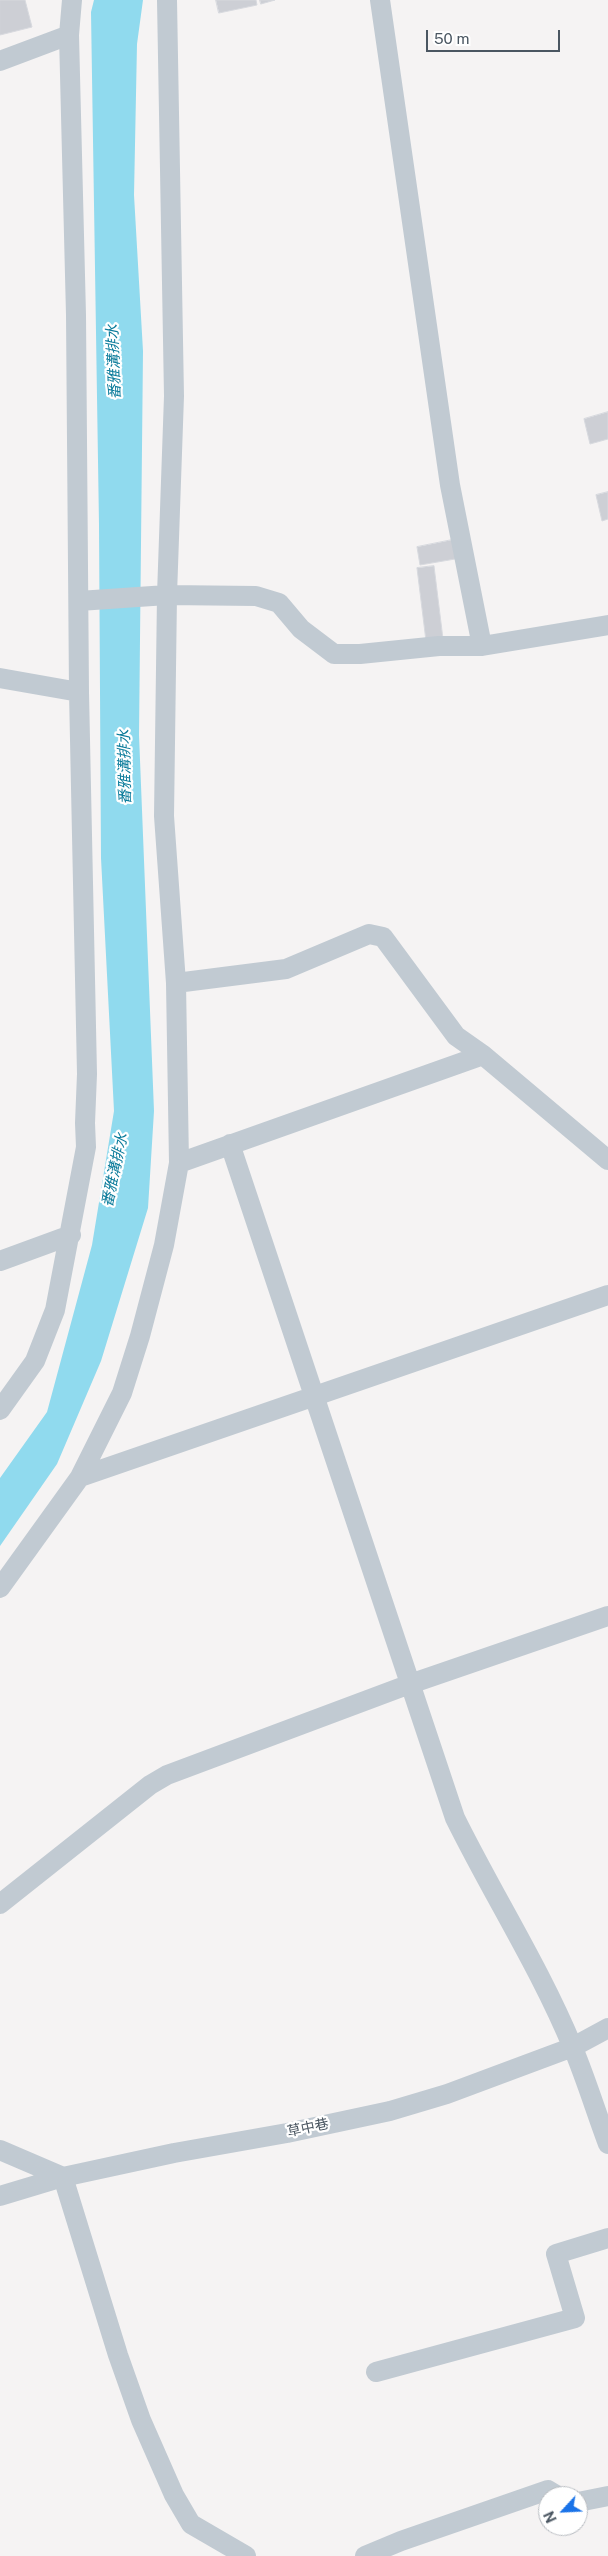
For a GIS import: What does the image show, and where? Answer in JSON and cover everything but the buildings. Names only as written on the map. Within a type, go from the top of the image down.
[{"type":"street","points":[[0,1410],[38,1352],[55,1310],[71,1235],[86,1147],[84,1123],[88,1074],[80,692],[76,315],[69,35],[72,0]]},
{"type":"street","points":[[0,1588],[80,1477],[122,1393],[140,1336],[164,1245],[179,1163],[176,983],[164,816],[167,595],[174,396],[167,0]]},
{"type":"street","points":[[380,0],[450,485],[482,646]]},
{"type":"street","points":[[0,61],[69,35]]},
{"type":"street","points":[[79,601],[167,595],[256,596],[278,603],[301,629],[334,654],[360,654],[439,646],[482,646],[608,625]]},
{"type":"street","points":[[0,678],[80,692]]},
{"type":"street","points":[[176,983],[286,968],[369,934],[383,937],[456,1036],[483,1055],[608,1160]]},
{"type":"street","points":[[179,1163],[483,1055]]},
{"type":"street","points":[[230,1144],[456,1818],[483,1875],[533,1964],[573,2047],[608,2144]]},
{"type":"street","points":[[0,1262],[71,1235]]},
{"type":"street","points":[[80,1477],[608,1295]]},
{"type":"street","points":[[0,1904],[150,1784],[167,1775],[410,1684],[608,1616]]},
{"type":"street","name":"草中巷","points":[[0,2196],[63,2177],[174,2153],[287,2133],[390,2111],[447,2094],[573,2047],[608,2028]]},
{"type":"street","points":[[0,2150],[63,2177],[118,2355],[141,2420],[174,2495],[191,2524],[246,2556]]},
{"type":"street","points":[[376,2372],[575,2318],[556,2254],[608,2238]]},
{"type":"street","points":[[365,2556],[401,2541],[538,2493]]},
{"type":"street","points":[[588,2500],[608,2496]]},
{"type":"water","name":"番雅溝排水","points":[[94,0],[143,0],[137,44],[134,195],[143,351],[139,735],[154,1111],[148,1208],[101,1361],[57,1464],[0,1546],[0,1478],[47,1412],[92,1245],[114,1111],[101,858],[99,525],[91,12]]}]
